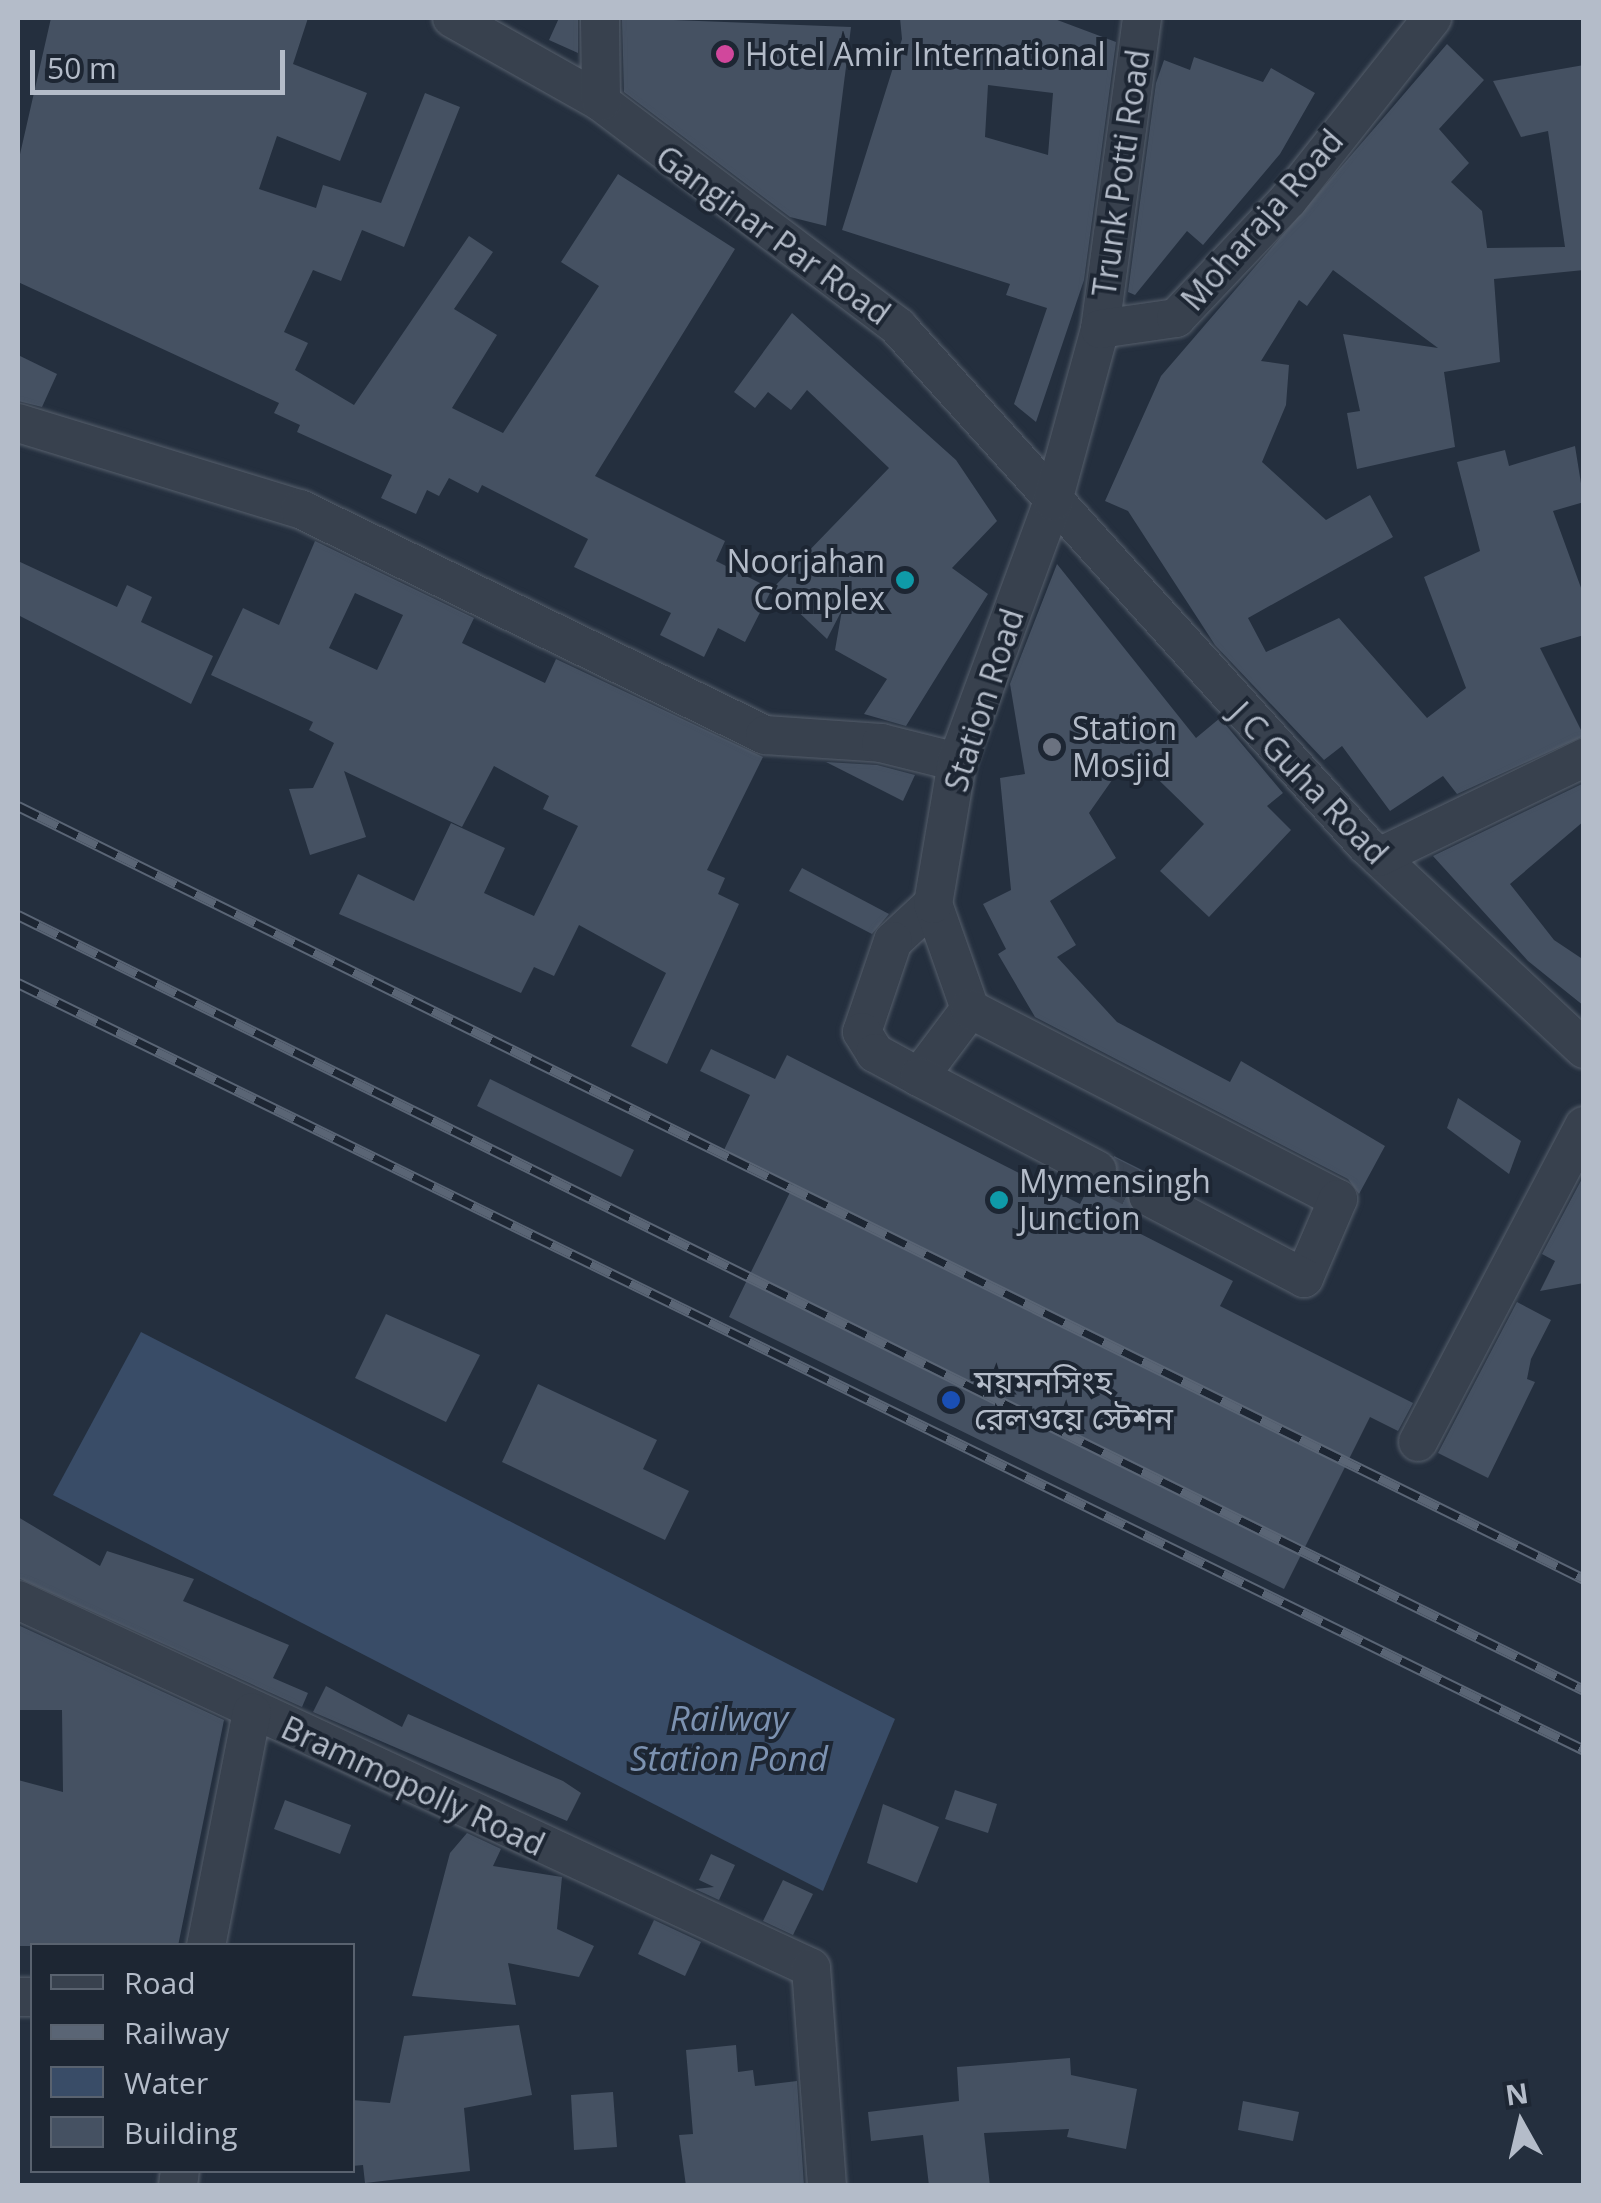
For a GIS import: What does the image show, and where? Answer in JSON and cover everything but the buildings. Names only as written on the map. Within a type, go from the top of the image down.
[{"type":"street","name":"Ganginar Par Road","points":[[452,18],[601,102],[898,327],[1053,501]]},
{"type":"street","points":[[600,18],[601,102]]},
{"type":"street","name":"Trunk Potti Road","points":[[1100,329],[1142,18]]},
{"type":"street","name":"Moharaja Road","points":[[1100,329],[1176,318],[1288,200],[1432,18]]},
{"type":"street","points":[[1053,501],[1100,329]]},
{"type":"street","points":[[18,423],[300,509],[765,734],[881,744],[956,762]]},
{"type":"street","name":"Station Road","points":[[970,1009],[933,904],[956,762],[1053,501]]},
{"type":"street","name":"J C Guha Road","points":[[1053,501],[1379,856],[1584,1049]]},
{"type":"street","points":[[1379,856],[1584,758]]},
{"type":"street","points":[[933,904],[894,941],[862,1032],[875,1053],[1097,1170]]},
{"type":"street","points":[[919,1077],[970,1009],[1338,1199],[1304,1278],[1148,1196]]},
{"type":"street","points":[[1418,1442],[1584,1126]]},
{"type":"street","name":"Brammopolly Road","points":[[18,1600],[252,1712],[811,1968],[827,2186]]},
{"type":"street","points":[[207,1943],[252,1712]]},
{"type":"water","name":"Railway Station Pond","points":[[141,1332],[895,1719],[823,1891],[53,1495]]},
{"type":"tunnel","points":[[1097,1170],[1148,1196]]},
{"type":"railway","points":[[18,806],[1584,1579]]},
{"type":"railway","points":[[18,915],[1584,1690]]},
{"type":"railway","points":[[18,983],[1584,1750]]},
{"type":"place","name":"Hotel Amir International","points":[[725,54]]},
{"type":"place","name":"Noorjahan Complex","points":[[905,580]]},
{"type":"place","name":"Station Mosjid","points":[[1052,747]]},
{"type":"place","name":"Mymensingh Junction","points":[[999,1200]]},
{"type":"place","name":"ময়মনসিংহ রেলওয়ে স্টেশন","points":[[951,1400]]}]
